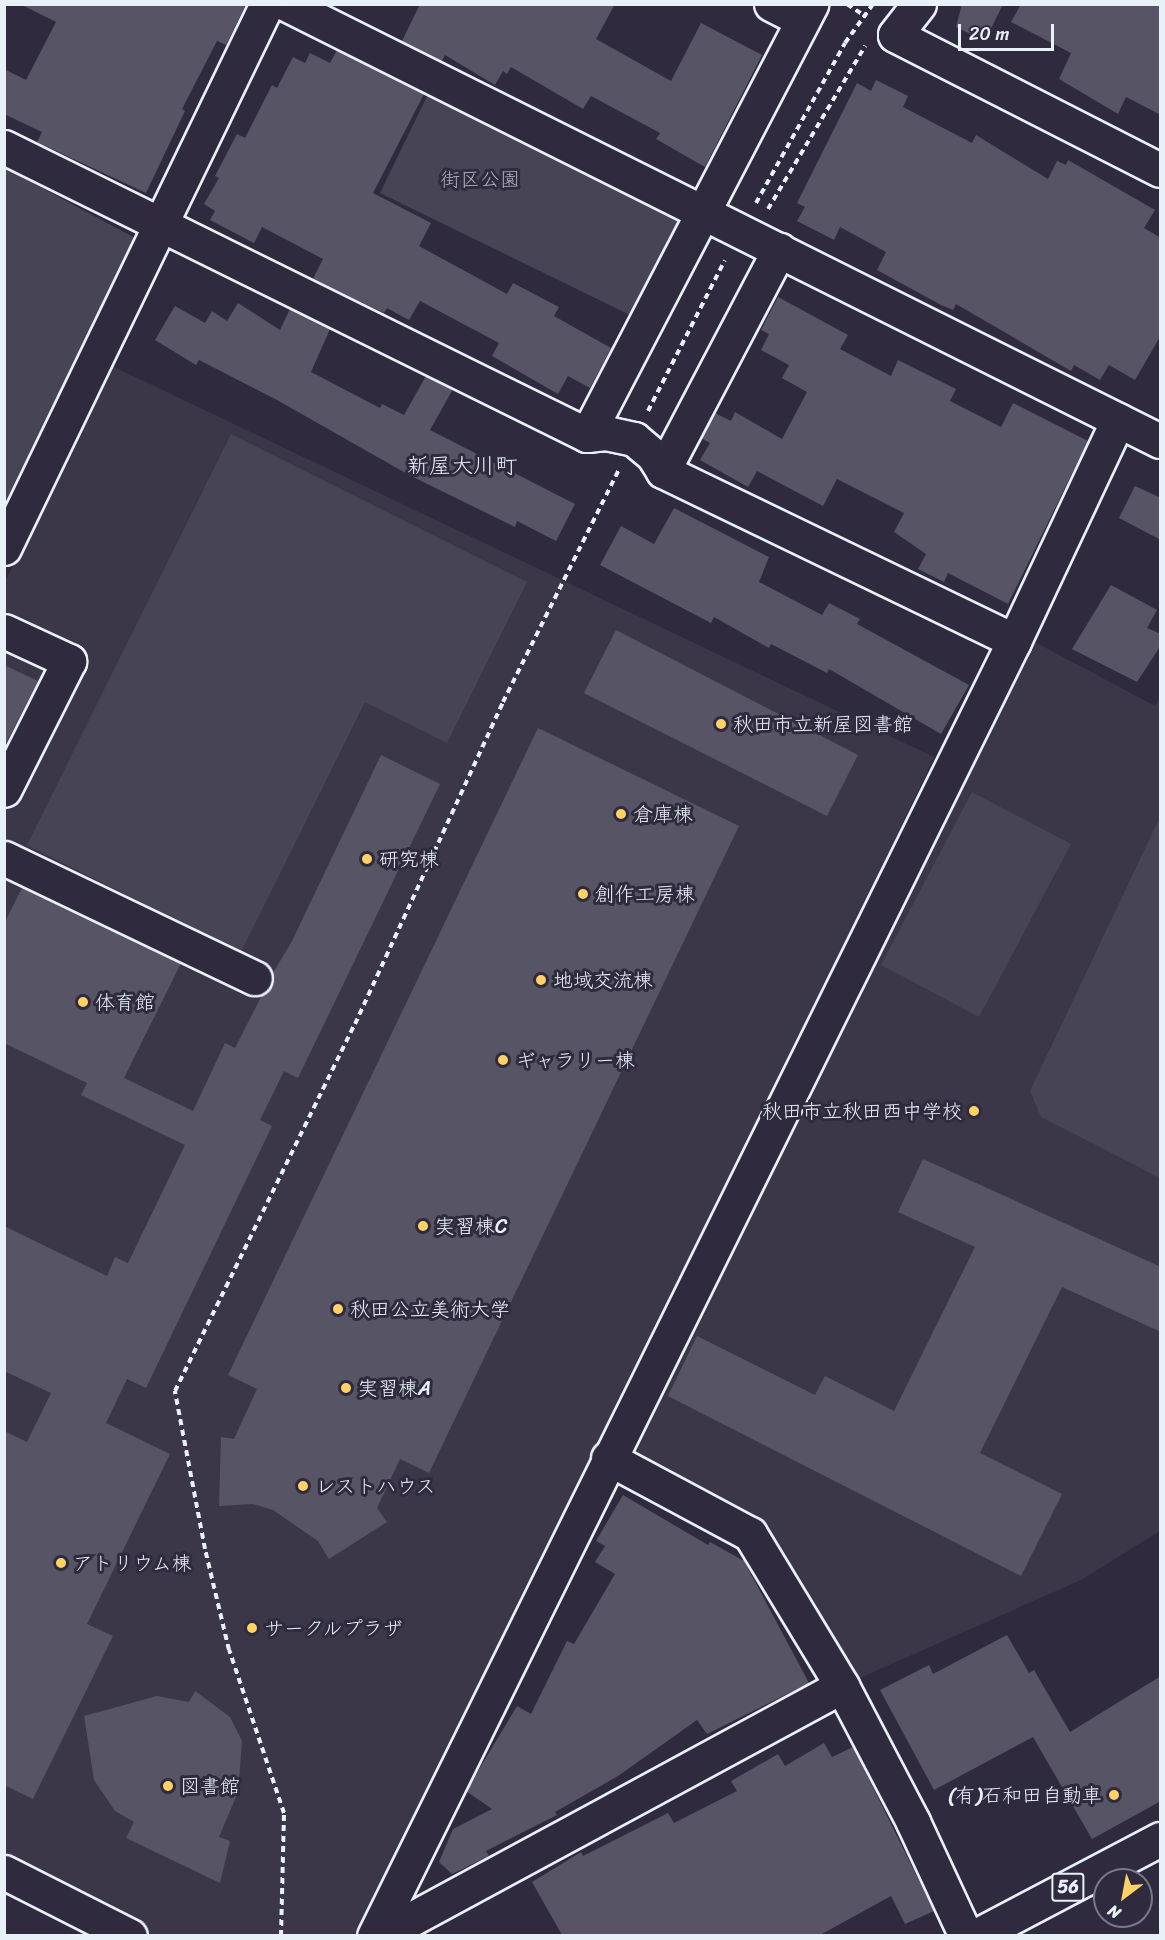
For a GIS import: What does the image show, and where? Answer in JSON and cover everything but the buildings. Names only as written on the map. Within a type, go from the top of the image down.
[{"type":"street","points":[[4,548],[163,226],[267,4]]},
{"type":"street","points":[[286,4],[1161,441]]},
{"type":"street","points":[[587,435],[705,213],[806,12],[771,4]]},
{"type":"street","points":[[919,4],[895,35],[1161,170]]},
{"type":"street","points":[[4,147],[587,435],[606,433],[634,439],[653,455],[663,471],[1014,641]]},
{"type":"street","points":[[663,471],[779,250]]},
{"type":"street","points":[[374,1935],[1014,641],[1118,420]]},
{"type":"street","points":[[4,631],[69,662],[4,790]]},
{"type":"street","points":[[4,858],[255,978]]},
{"type":"street","points":[[608,1458],[750,1534],[842,1686],[913,1822],[966,1935]]},
{"type":"street","points":[[380,1935],[842,1686]]},
{"type":"street","name":"56","points":[[976,1935],[1161,1839]]},
{"type":"street","points":[[4,1872],[130,1935]]},
{"type":"path","points":[[740,231],[774,204],[866,44]]},
{"type":"path","points":[[280,1935],[284,1813],[229,1650],[205,1549],[175,1391],[355,1024],[503,702],[634,439]]},
{"type":"shaded area","name":"秋田公立美術大学","points":[[112,366],[934,757],[374,1935],[141,1935],[5,1862],[4,584]]},
{"type":"shaded area","name":"秋田市立秋田西中学校","points":[[1033,641],[1155,706],[1160,697],[1160,1531],[1081,1580],[842,1686],[750,1534],[608,1458]]},
{"type":"green space","name":"街区公園","points":[[429,92],[681,216],[632,316],[380,193]]},
{"type":"green space","points":[[5,168],[137,239],[5,510]]},
{"type":"green space","points":[[231,434],[527,582],[447,743],[365,702],[241,952],[27,845]]},
{"type":"green space","points":[[972,792],[1071,844],[979,1017],[881,965]]},
{"type":"green space","points":[[1160,817],[1160,1178],[1041,1117],[1030,1091]]},
{"type":"place","name":"秋田市立新屋図書館","points":[[721,724]]},
{"type":"place","name":"倉庫棟","points":[[621,814]]},
{"type":"place","name":"研究棟","points":[[367,859]]},
{"type":"place","name":"創作工房棟","points":[[583,894]]},
{"type":"place","name":"地域交流棟","points":[[541,980]]},
{"type":"place","name":"体育館","points":[[83,1002]]},
{"type":"place","name":"ギャラリー棟","points":[[503,1060]]},
{"type":"place","name":"秋田市立秋田西中学校","points":[[974,1111]]},
{"type":"place","name":"実習棟C","points":[[423,1226]]},
{"type":"place","name":"秋田公立美術大学","points":[[338,1309]]},
{"type":"place","name":"実習棟A","points":[[346,1388]]},
{"type":"place","name":"レストハウス","points":[[303,1486]]},
{"type":"place","name":"アトリウム棟","points":[[61,1563]]},
{"type":"place","name":"サークルプラザ","points":[[252,1628]]},
{"type":"place","name":"図書館","points":[[168,1786]]},
{"type":"place","name":"(有)石和田自動車","points":[[1114,1795]]},
{"type":"district","name":"新屋大川町","points":[[462,466]]}]
